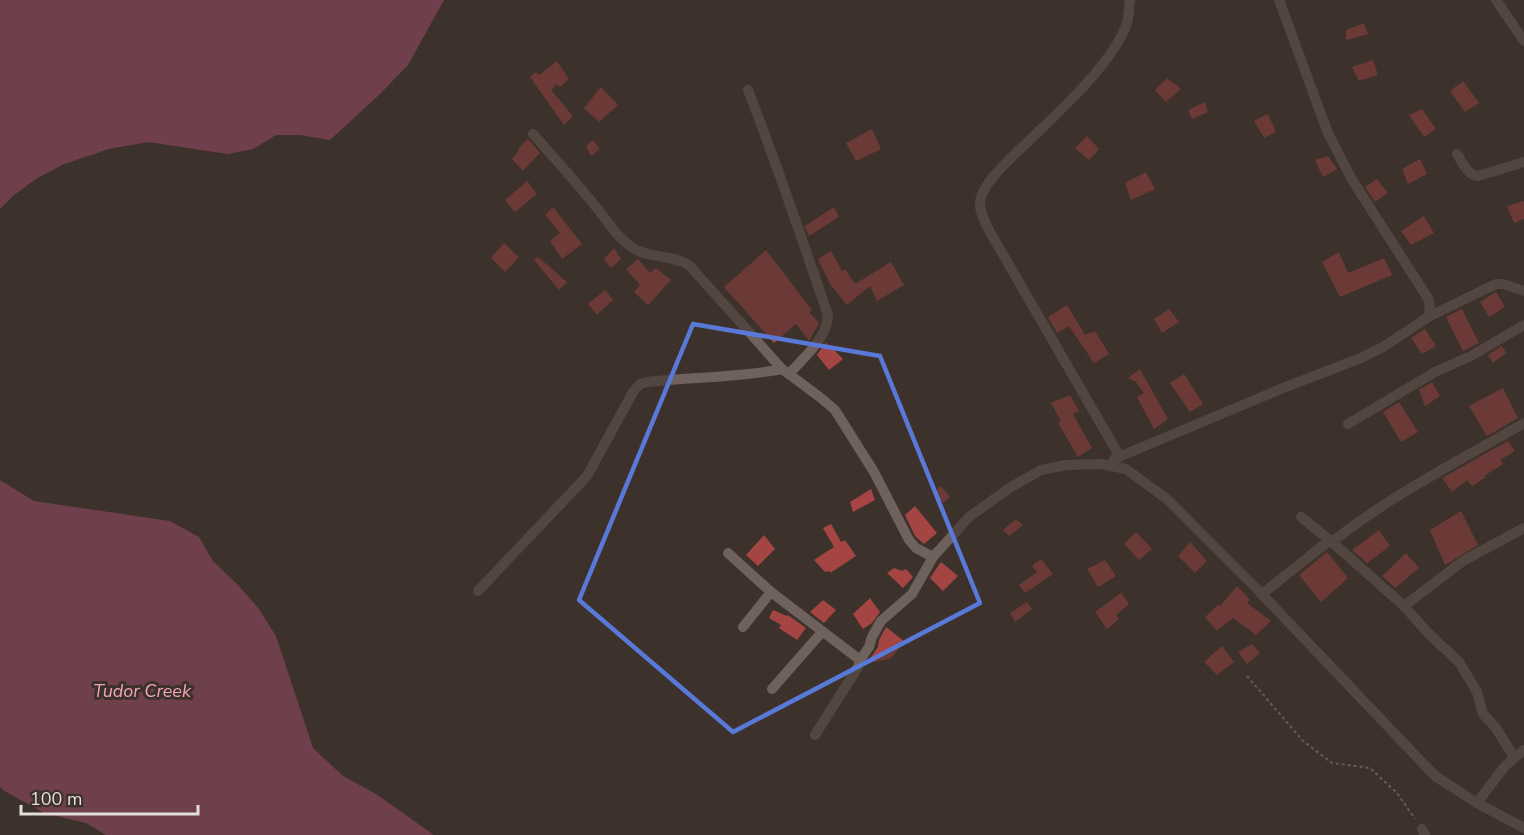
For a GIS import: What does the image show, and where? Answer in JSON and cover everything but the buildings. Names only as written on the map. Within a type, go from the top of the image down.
[{"type":"street","points":[[1120,456],[984,222],[980,198],[988,184],[1009,160],[1098,69],[1118,40],[1126,23],[1130,0]]},
{"type":"street","points":[[1279,0],[1328,133],[1351,178],[1429,300],[1430,316]]},
{"type":"street","points":[[1496,0],[1524,41]]},
{"type":"street","points":[[478,591],[587,476],[633,392],[640,384],[786,371],[820,339],[828,325],[828,315],[779,170],[748,90]]},
{"type":"street","points":[[533,134],[615,232],[630,246],[642,254],[668,256],[689,265],[786,371],[835,410],[874,472],[909,540],[916,548],[933,557]]},
{"type":"street","points":[[1457,154],[1469,173],[1478,176],[1524,162]]},
{"type":"street","points":[[1102,464],[1383,347],[1430,316],[1496,284],[1524,291]]},
{"type":"street","points":[[1348,424],[1435,372],[1471,356],[1524,325]]},
{"type":"street","points":[[1262,594],[1365,515],[1524,423]]},
{"type":"street","points":[[815,735],[858,667],[881,621],[912,594],[933,557],[969,517],[1041,470],[1053,467],[1102,464],[1126,469],[1167,499],[1262,594],[1435,776],[1477,803],[1524,828]]},
{"type":"street","points":[[1301,517],[1404,606],[1459,662],[1477,692],[1481,711],[1496,728],[1514,757]]},
{"type":"street","points":[[1404,606],[1462,561],[1524,528]]},
{"type":"street","points":[[728,553],[771,592],[860,660]]},
{"type":"street","points":[[743,627],[771,592]]},
{"type":"street","points":[[772,689],[822,632]]},
{"type":"street","points":[[1477,803],[1494,778],[1524,750]]},
{"type":"path","points":[[1247,676],[1303,741],[1332,763],[1370,768],[1397,793],[1423,832]]},
{"type":"highlighted area","points":[[693,324],[880,356],[980,603],[733,732],[579,600]]},
{"type":"water","points":[[0,0],[444,0],[408,65],[330,140],[300,135],[276,135],[253,149],[228,154],[148,142],[109,149],[64,164],[36,179],[0,209]]},
{"type":"water","name":"Tudor Creek","points":[[0,480],[34,501],[170,521],[199,537],[213,561],[259,609],[276,636],[313,748],[343,776],[376,794],[434,835],[106,835],[86,823],[44,813],[3,790],[0,786]]}]
